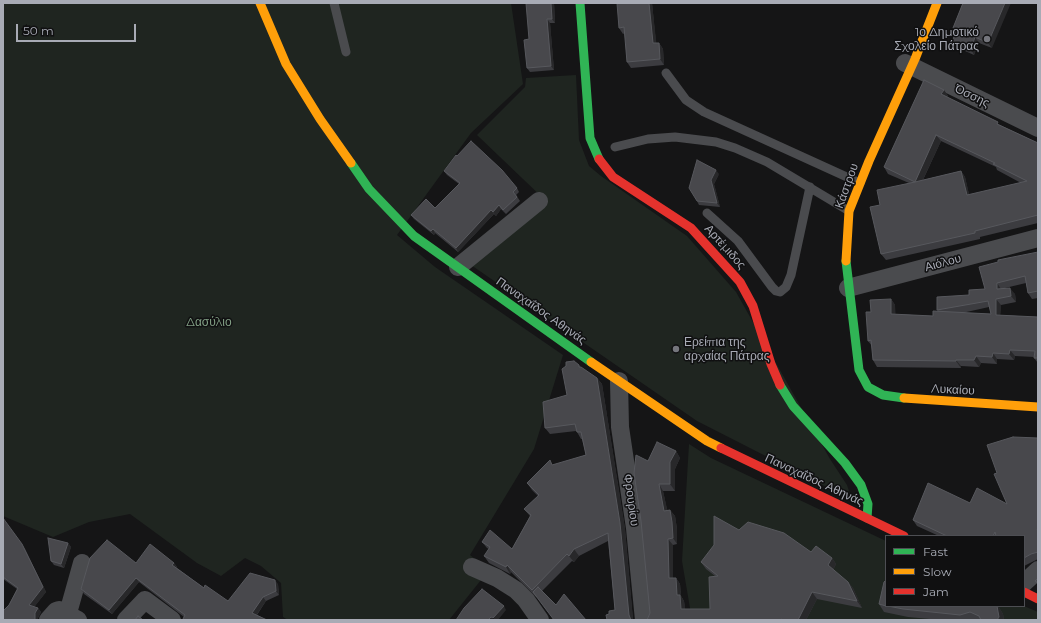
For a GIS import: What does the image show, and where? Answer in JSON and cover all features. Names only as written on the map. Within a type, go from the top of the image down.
[{"type":"street","name":"Παναχαΐδος Αθηνάς","points":[[260,3],[294,78],[358,174],[401,224],[429,248],[681,424],[721,449],[902,535]]},
{"type":"street","name":"Αρτέμιδος","points":[[580,3],[589,131],[592,147],[596,155],[613,177],[691,228],[740,282],[753,306],[771,364],[782,391],[793,406],[845,463],[861,484],[868,504],[867,518]]},
{"type":"street","name":"Κάστρου","points":[[868,387],[859,370],[848,288],[845,242],[849,211],[908,65],[937,3]]},
{"type":"street","name":"Όσσης","points":[[908,65],[1038,128]]},
{"type":"street","points":[[458,267],[539,201]]},
{"type":"street","name":"Αιόλου","points":[[848,288],[1038,238]]},
{"type":"street","name":"Φρουρίου","points":[[619,381],[621,438],[635,528],[644,620]]},
{"type":"street","name":"Λυκαίου","points":[[868,387],[883,395],[913,400],[1038,407]]},
{"type":"street","points":[[48,620],[56,611],[74,618],[82,564]]},
{"type":"street","points":[[472,567],[497,578],[516,590],[526,600],[540,620]]},
{"type":"street","points":[[1025,581],[1038,570]]},
{"type":"street","points":[[1025,592],[1038,599]]},
{"type":"street","points":[[126,620],[145,600],[172,620]]},
{"type":"lane","points":[[334,3],[346,52]]},
{"type":"lane","points":[[666,72],[686,100],[704,112],[860,183]]},
{"type":"lane","points":[[615,146],[662,138],[681,138],[716,142],[735,148],[767,162],[849,211]]},
{"type":"lane","points":[[708,213],[738,241],[772,287],[776,291],[780,292],[786,287],[791,276],[810,187]]},
{"type":"green space","name":"Δασύλιο","points":[[3,3],[511,3],[523,84],[471,133],[397,235],[435,267],[563,355],[534,449],[470,555],[489,570],[449,620],[288,620],[283,617],[281,583],[261,566],[245,558],[221,576],[197,563],[130,514],[89,522],[53,537],[3,516]]},
{"type":"green space","points":[[576,75],[579,140],[589,166],[687,236],[736,292],[830,459],[847,485],[852,500],[697,421],[471,265],[546,201],[477,135],[525,87],[526,78]]},
{"type":"green space","points":[[689,444],[711,458],[885,541],[885,607],[1025,606],[1038,612],[1038,620],[692,620],[682,561]]},
{"type":"building","points":[[526,3],[551,3],[552,19],[547,19],[551,66],[527,68],[524,40],[529,39]]},
{"type":"building","points":[[617,3],[649,3],[653,43],[659,43],[660,59],[627,62],[624,27],[619,28]]},
{"type":"building","points":[[963,3],[1005,3],[988,43],[975,37],[971,49],[952,42],[957,29],[953,28]]},
{"type":"building","points":[[924,80],[944,90],[941,94],[998,122],[997,124],[1038,143],[1038,215],[975,231],[975,233],[881,254],[870,207],[880,205],[877,190],[915,182],[884,167]],"holes":[[[936,135],[995,163],[993,164],[1027,181],[967,195],[961,171],[915,182]]]},
{"type":"building","points":[[471,141],[502,170],[517,188],[513,192],[517,197],[503,210],[499,205],[493,212],[491,210],[456,248],[433,229],[431,231],[411,215],[426,199],[435,208],[460,183],[444,171],[456,155],[457,156]]},
{"type":"building","points":[[697,160],[716,170],[711,180],[717,203],[697,201],[689,188]]},
{"type":"building","points":[[1038,252],[1038,291],[1028,293],[1025,276],[997,283],[997,289],[1010,288],[1011,296],[996,299],[996,315],[1038,317],[1038,358],[1034,358],[1035,351],[1010,350],[1009,354],[993,353],[992,357],[976,356],[974,360],[873,360],[871,340],[868,341],[866,312],[871,312],[870,300],[891,299],[891,314],[933,316],[933,311],[991,314],[988,301],[937,310],[937,297],[969,295],[969,290],[985,289],[979,267],[998,262],[998,260]]},
{"type":"building","points":[[574,361],[579,365],[579,367],[597,378],[620,523],[629,615],[631,620],[607,620],[606,615],[609,614],[609,611],[615,610],[608,533],[574,549],[569,556],[567,554],[532,590],[507,565],[506,567],[484,556],[490,547],[482,542],[490,530],[512,549],[531,515],[524,509],[539,495],[527,483],[550,460],[552,465],[586,455],[581,432],[577,432],[575,424],[545,428],[543,402],[567,395],[562,369],[566,366],[566,362]]},
{"type":"building","points":[[1013,437],[1038,438],[1038,552],[1025,557],[1025,535],[996,535],[995,532],[994,535],[945,535],[913,520],[928,483],[970,503],[977,488],[1007,504],[994,474],[997,473],[987,445]]},
{"type":"building","points":[[657,442],[676,451],[670,462],[670,484],[659,484],[664,511],[670,510],[672,522],[673,538],[668,539],[669,578],[676,578],[677,595],[680,595],[681,609],[710,609],[709,577],[718,576],[701,562],[714,545],[714,516],[739,530],[748,522],[784,533],[811,552],[816,546],[832,558],[828,565],[848,582],[857,601],[812,592],[798,620],[647,620],[650,613],[641,521],[634,473],[636,455],[648,461]]},
{"type":"building","points":[[3,518],[22,544],[43,587],[29,605],[38,608],[35,613],[36,620],[3,620],[3,611],[9,605],[18,588],[3,577]]},
{"type":"building","points":[[48,538],[68,543],[61,564],[51,561]]},
{"type":"building","points":[[107,540],[136,563],[150,544],[174,563],[172,565],[204,588],[205,585],[228,601],[250,573],[275,580],[276,591],[263,597],[252,613],[267,620],[184,620],[185,615],[136,578],[109,610],[81,589],[90,558]]},
{"type":"building","points":[[885,581],[885,606],[879,604]]},
{"type":"building","points":[[538,587],[556,605],[564,594],[586,620],[554,620],[533,592]]},
{"type":"building","points":[[482,589],[504,606],[493,618],[491,617],[488,620],[456,620],[464,608]]},
{"type":"building","points":[[893,607],[997,607],[999,617],[997,620],[981,620],[979,616],[970,612],[960,615]]},
{"type":"building","points":[[138,616],[143,620],[135,620]]},
{"type":"traffic: fast","points":[[580,3],[590,138],[599,159]]},
{"type":"traffic: fast","points":[[351,163],[369,189],[414,236],[591,362]]},
{"type":"traffic: fast","points":[[846,261],[859,370],[868,387],[883,395],[904,398]]},
{"type":"traffic: fast","points":[[780,385],[793,406],[845,463],[861,485],[868,504],[867,518]]},
{"type":"traffic: slow","points":[[260,3],[286,64],[320,119],[351,163]]},
{"type":"traffic: slow","points":[[846,261],[849,211],[869,161],[915,59],[937,3]]},
{"type":"traffic: slow","points":[[591,362],[707,441],[721,448]]},
{"type":"traffic: slow","points":[[904,398],[1038,407]]},
{"type":"traffic: jam","points":[[599,159],[613,177],[691,228],[740,282],[753,306],[771,364],[780,385]]},
{"type":"traffic: jam","points":[[721,448],[902,535]]},
{"type":"traffic: jam","points":[[1025,592],[1038,599]]},
{"type":"place","name":"1ο Δημοτικό Σχολείο Πάτρας","points":[[987,39]]},
{"type":"place","name":"Ερείπια της αρχαίας Πάτρας","points":[[676,349]]}]
